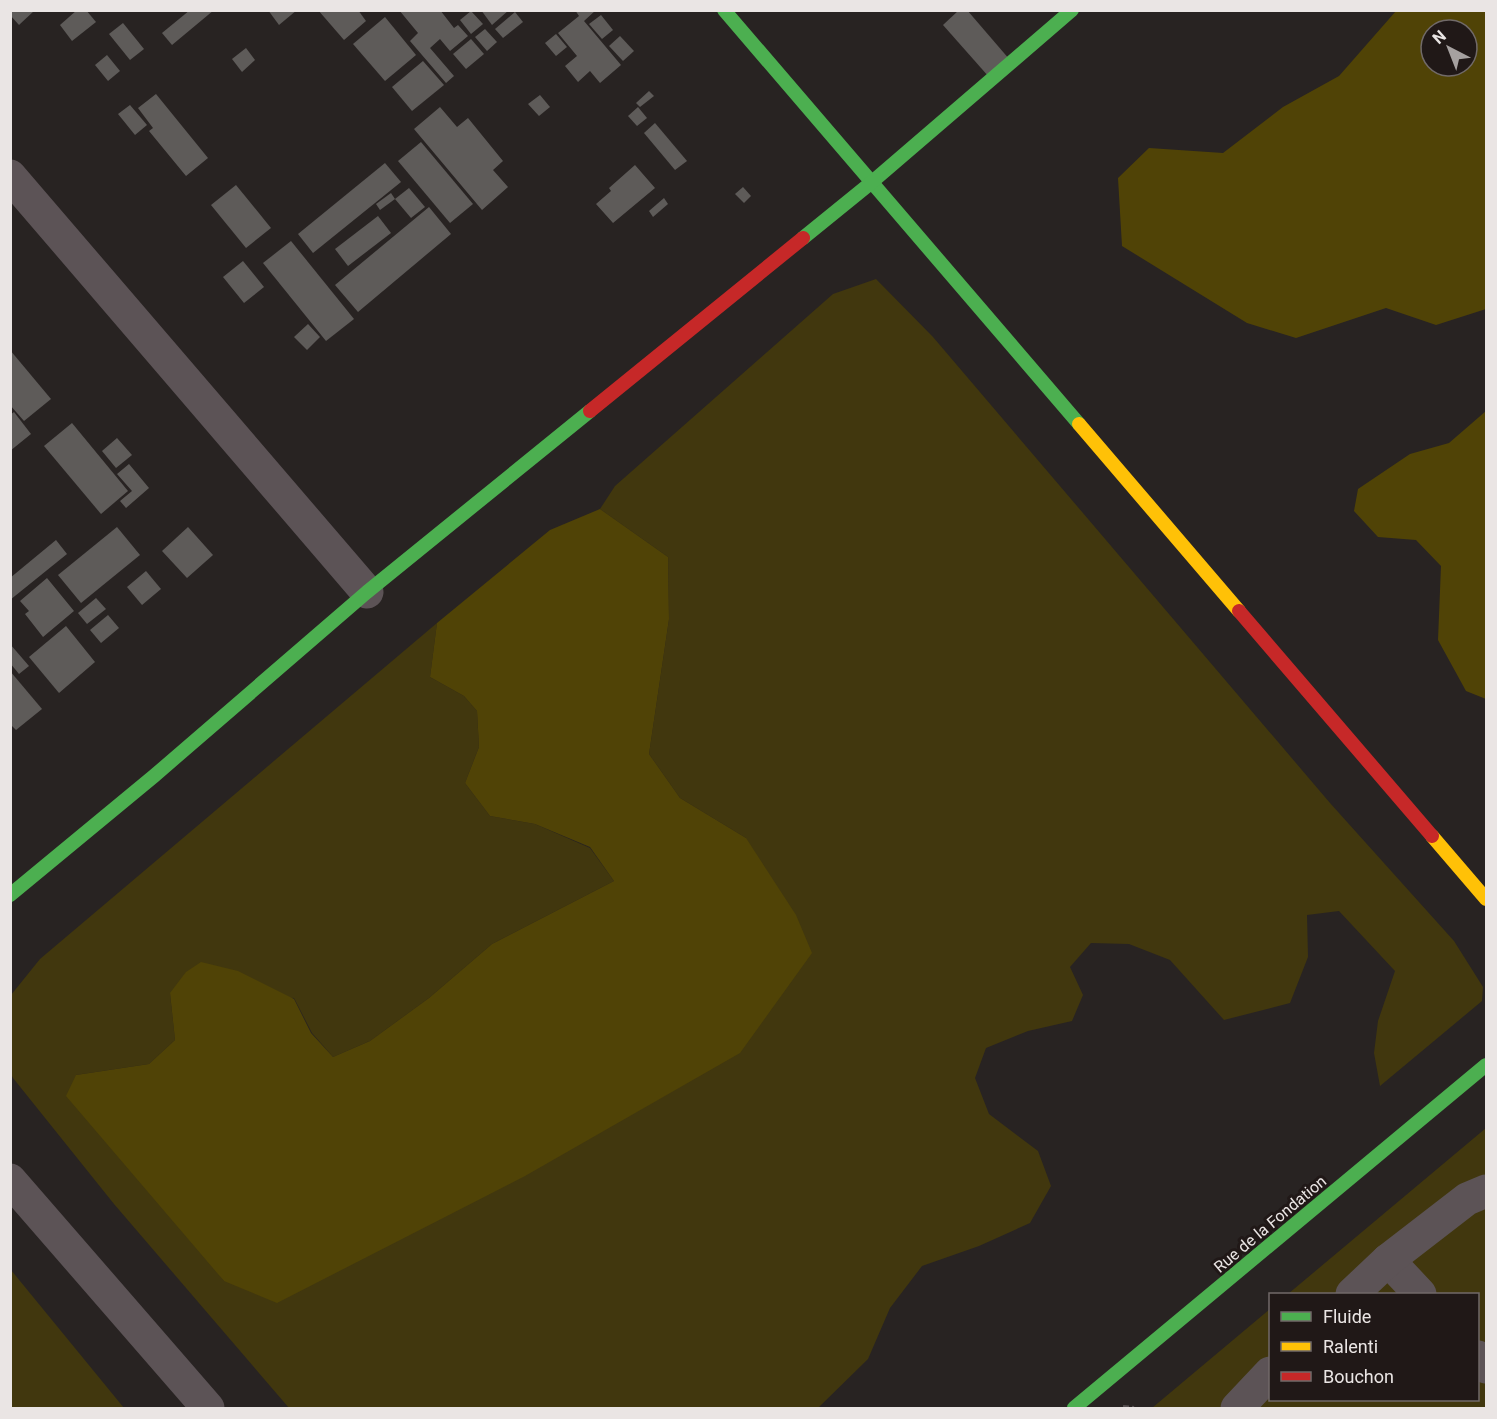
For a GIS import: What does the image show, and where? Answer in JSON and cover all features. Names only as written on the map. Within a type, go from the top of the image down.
[{"type":"street","points":[[723,10],[1486,899]]},
{"type":"street","points":[[10,895],[154,776],[367,592],[872,182],[1072,10]]},
{"type":"street","points":[[10,176],[367,592]]},
{"type":"street","name":"Rue de la Fondation","points":[[1074,1408],[1486,1065]]},
{"type":"street","points":[[10,1180],[208,1408]]},
{"type":"street","points":[[1353,1293],[1388,1260],[1467,1199],[1486,1191]]},
{"type":"street","points":[[1388,1260],[1419,1293]]},
{"type":"street","points":[[1237,1408],[1269,1374]]},
{"type":"shaded area","points":[[1396,11],[1486,11],[1486,309],[1436,325],[1386,308],[1296,338],[1247,323],[1122,246],[1118,178],[1149,148],[1223,153],[1283,107],[1339,76]]},
{"type":"shaded area","points":[[876,279],[933,337],[1330,803],[1454,941],[1483,987],[1482,1001],[1380,1086],[1374,1053],[1378,1021],[1395,971],[1339,911],[1307,915],[1308,957],[1290,1003],[1224,1020],[1170,960],[1129,944],[1091,943],[1070,967],[1083,995],[1072,1021],[1028,1031],[986,1048],[975,1078],[989,1114],[1038,1151],[1051,1186],[1030,1223],[979,1246],[922,1266],[890,1308],[868,1359],[818,1408],[289,1408],[114,1204],[13,1078],[11,1074],[11,995],[40,959],[437,623],[430,677],[464,696],[477,711],[479,747],[465,783],[490,816],[535,824],[590,848],[614,881],[492,944],[429,998],[370,1041],[333,1057],[312,1033],[294,998],[170,993],[175,1040],[149,1064],[76,1075],[224,1281],[746,838],[680,798],[649,754],[669,619],[668,557],[600,509],[615,486],[833,294]]},
{"type":"shaded area","points":[[1486,411],[1486,699],[1466,691],[1438,640],[1441,566],[1416,540],[1378,537],[1354,511],[1358,489],[1410,454],[1449,443]]},
{"type":"shaded area","points":[[600,509],[668,557],[669,619],[649,754],[680,798],[746,838],[796,915],[812,953],[740,1053],[525,1176],[277,1303],[224,1281],[66,1096],[76,1075],[149,1064],[175,1040],[170,993],[186,972],[201,962],[238,971],[294,999],[311,1033],[333,1057],[370,1041],[429,998],[492,944],[614,881],[590,847],[535,824],[490,816],[465,783],[479,747],[477,711],[464,696],[430,677],[437,623],[550,530]]},
{"type":"shaded area","points":[[1486,1128],[1486,1408],[1152,1408],[1269,1310],[1269,1401],[1479,1401],[1479,1293],[1289,1293]]},
{"type":"shaded area","points":[[11,1270],[124,1408],[11,1408]]},
{"type":"building","points":[[10,10],[35,10],[19,25],[10,15]]},
{"type":"building","points":[[77,10],[86,10],[96,22],[72,41],[60,25]]},
{"type":"building","points":[[190,10],[214,10],[172,45],[162,33]]},
{"type":"building","points":[[268,10],[297,10],[279,25]]},
{"type":"building","points":[[318,10],[358,10],[366,21],[344,40]]},
{"type":"building","points":[[399,10],[440,10],[454,28],[458,25],[468,36],[450,51],[440,39],[430,48],[454,76],[446,83],[410,41],[418,33]]},
{"type":"building","points":[[481,10],[509,10],[492,25]]},
{"type":"building","points":[[575,10],[596,10],[584,21],[621,65],[600,83],[590,71],[578,82],[565,66],[577,56],[558,33],[579,16]]},
{"type":"building","points":[[959,10],[967,10],[1010,60],[989,77],[943,25]]},
{"type":"building","points":[[471,11],[483,24],[471,34],[460,20]]},
{"type":"building","points":[[515,12],[523,22],[503,38],[495,29]]},
{"type":"building","points":[[601,15],[613,30],[602,39],[589,24]]},
{"type":"building","points":[[385,17],[416,55],[385,81],[353,44]]},
{"type":"building","points":[[123,23],[144,49],[130,60],[109,34]]},
{"type":"building","points":[[485,29],[497,42],[487,51],[475,37]]},
{"type":"building","points":[[556,34],[567,47],[556,56],[545,43]]},
{"type":"building","points":[[620,36],[634,51],[623,61],[609,46]]},
{"type":"building","points":[[471,39],[484,54],[466,69],[453,54]]},
{"type":"building","points":[[246,48],[255,60],[242,72],[232,59]]},
{"type":"building","points":[[107,55],[120,71],[108,81],[95,65]]},
{"type":"building","points":[[423,61],[444,85],[412,111],[392,87]]},
{"type":"building","points":[[649,91],[654,96],[640,107],[636,103]]},
{"type":"building","points":[[156,94],[208,158],[186,176],[149,131],[153,128],[138,108]]},
{"type":"building","points":[[540,95],[550,107],[539,116],[528,104]]},
{"type":"building","points":[[130,105],[147,125],[135,135],[118,114]]},
{"type":"building","points":[[440,107],[457,127],[468,118],[503,161],[493,170],[508,187],[482,210],[414,129]]},
{"type":"building","points":[[638,107],[647,118],[637,126],[628,116]]},
{"type":"building","points":[[655,123],[687,161],[675,170],[644,133]]},
{"type":"building","points":[[421,142],[473,204],[450,223],[398,161]]},
{"type":"building","points":[[385,163],[401,182],[313,253],[298,234]]},
{"type":"building","points":[[635,165],[655,188],[613,223],[596,204],[611,191],[609,188]]},
{"type":"building","points":[[236,185],[271,228],[246,248],[211,205]]},
{"type":"building","points":[[743,187],[751,196],[744,203],[735,194]]},
{"type":"building","points":[[409,188],[425,207],[411,218],[395,199]]},
{"type":"building","points":[[391,193],[395,199],[380,210],[376,204]]},
{"type":"building","points":[[664,198],[668,204],[653,217],[649,211]]},
{"type":"building","points":[[429,207],[451,234],[358,312],[335,285]]},
{"type":"building","points":[[378,216],[391,233],[348,266],[335,249]]},
{"type":"building","points":[[291,241],[354,319],[326,341],[263,263]]},
{"type":"building","points":[[243,261],[264,287],[244,303],[223,277]]},
{"type":"building","points":[[308,324],[320,337],[307,350],[294,337]]},
{"type":"building","points":[[10,350],[51,399],[24,421],[10,405]]},
{"type":"building","points":[[14,412],[31,434],[10,451],[10,415]]},
{"type":"building","points":[[72,423],[128,491],[101,514],[44,446]]},
{"type":"building","points":[[117,438],[132,455],[116,468],[102,451]]},
{"type":"building","points":[[129,464],[149,488],[126,508],[120,501],[132,491],[117,474]]},
{"type":"building","points":[[117,527],[140,555],[81,603],[58,575]]},
{"type":"building","points":[[188,527],[213,555],[187,578],[162,551]]},
{"type":"building","points":[[56,540],[67,554],[10,600],[10,578]]},
{"type":"building","points":[[146,571],[161,589],[142,605],[127,587]]},
{"type":"building","points":[[47,578],[74,611],[43,637],[25,614],[29,611],[20,601]]},
{"type":"building","points":[[96,598],[106,609],[87,624],[78,613]]},
{"type":"building","points":[[108,615],[119,628],[101,643],[90,630]]},
{"type":"building","points":[[66,626],[95,662],[59,693],[29,657]]},
{"type":"building","points":[[10,644],[29,666],[19,674],[10,663]]},
{"type":"building","points":[[10,671],[42,709],[16,730],[10,724]]},
{"type":"traffic: fast","points":[[724,10],[1079,424]]},
{"type":"traffic: fast","points":[[803,238],[872,182],[1072,10]]},
{"type":"traffic: fast","points":[[10,895],[154,776],[367,592],[590,411]]},
{"type":"traffic: fast","points":[[1074,1408],[1486,1065]]},
{"type":"traffic: slow","points":[[1079,424],[1239,611]]},
{"type":"traffic: slow","points":[[1432,836],[1486,899]]},
{"type":"traffic: jam","points":[[590,411],[803,238]]},
{"type":"traffic: jam","points":[[1239,611],[1432,836]]}]
